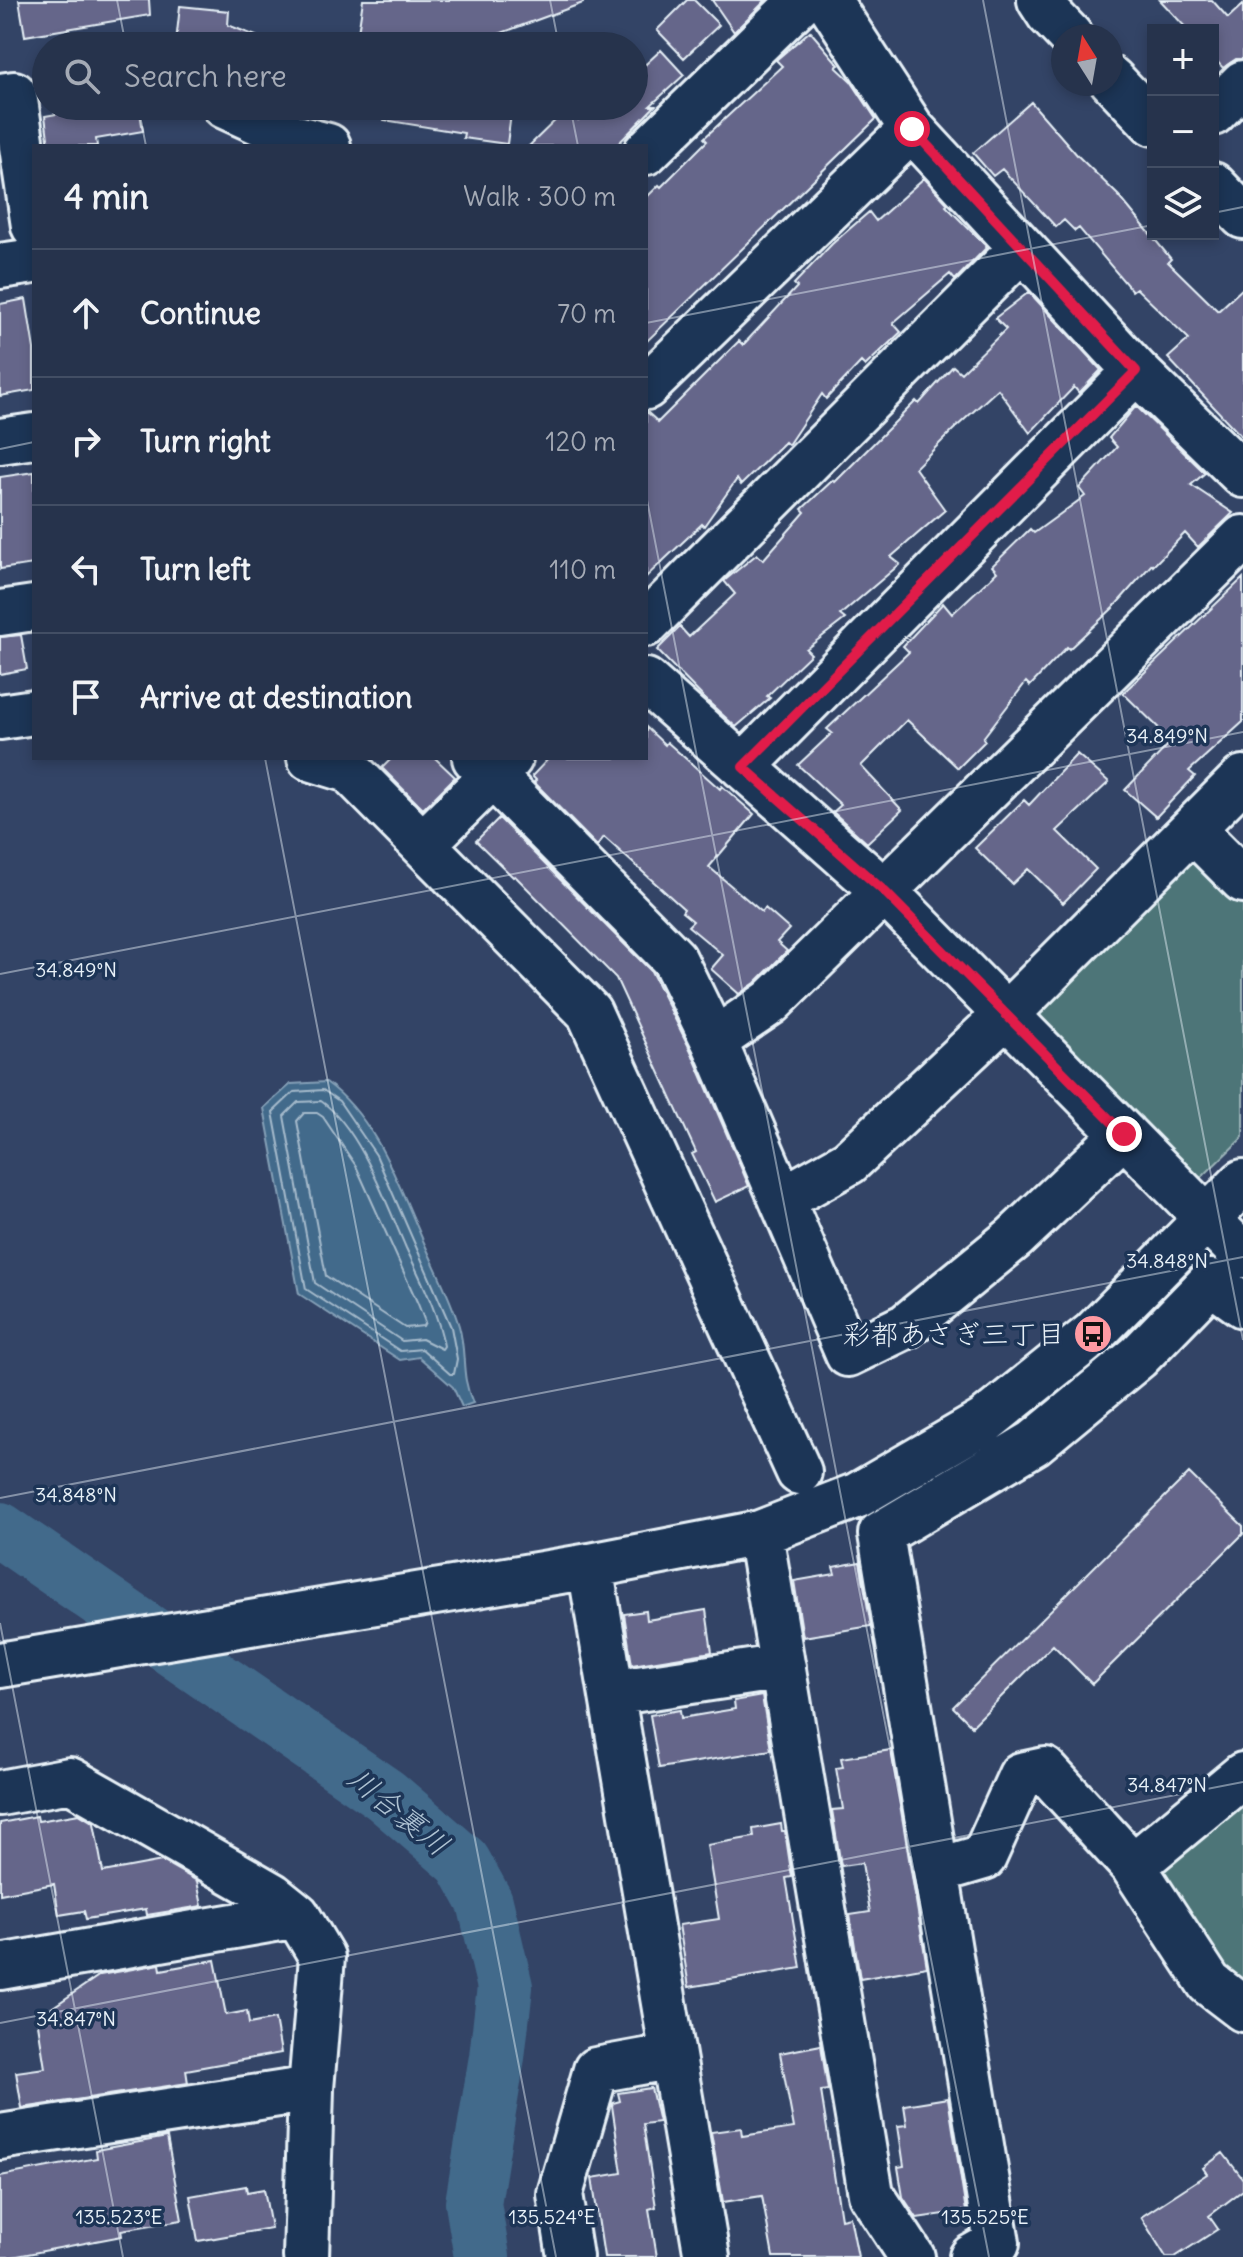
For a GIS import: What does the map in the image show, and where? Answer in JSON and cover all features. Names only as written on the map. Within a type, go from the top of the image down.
[{"type":"street","points":[[648,150],[802,0]]},
{"type":"street","points":[[828,0],[912,129],[1136,371],[1243,475]]},
{"type":"street","points":[[1040,0],[1060,24]]},
{"type":"street","points":[[1219,107],[1243,83]]},
{"type":"street","points":[[1123,92],[1147,117]]},
{"type":"street","points":[[20,93],[32,207]]},
{"type":"street","points":[[256,120],[293,137],[320,144]]},
{"type":"street","points":[[648,385],[912,129]]},
{"type":"street","points":[[1219,191],[1243,216]]},
{"type":"street","points":[[648,622],[1021,249]]},
{"type":"street","points":[[0,266],[32,261]]},
{"type":"street","points":[[743,767],[1136,371]]},
{"type":"street","points":[[0,441],[32,436]]},
{"type":"street","points":[[714,1041],[771,1002],[1243,538]]},
{"type":"street","points":[[0,613],[32,608]]},
{"type":"street","points":[[648,683],[885,892],[1243,1255]]},
{"type":"street","points":[[0,717],[32,712]]},
{"type":"street","points":[[316,760],[349,770],[589,1012],[799,1472]]},
{"type":"street","points":[[423,844],[492,764],[674,959],[714,1041],[848,1354],[906,1326],[1014,1238],[1124,1134]]},
{"type":"street","points":[[783,1199],[849,1162],[1006,1015],[1243,778]]},
{"type":"street","points":[[1192,829],[1243,880]]},
{"type":"street","points":[[0,1665],[590,1566],[760,1533],[858,1495],[985,1421],[1093,1334],[1243,1182]]},
{"type":"street","points":[[972,2257],[997,2243],[881,1534],[1034,1443],[1138,1357],[1211,1282],[1243,1305]]},
{"type":"street","points":[[760,1533],[871,2194],[912,2257]]},
{"type":"street","points":[[590,1566],[707,2257]]},
{"type":"street","points":[[610,1684],[783,1667]]},
{"type":"street","points":[[936,1871],[984,1857],[1021,1775],[1045,1770],[1133,1866],[1209,1983],[1243,2009]]},
{"type":"street","points":[[1133,1866],[1243,1775]]},
{"type":"street","points":[[0,1793],[70,1780],[272,1895],[297,1915],[322,1957],[301,2256]]},
{"type":"street","points":[[0,1967],[297,1915]]},
{"type":"street","points":[[570,2257],[560,2194],[596,2070],[673,2056]]},
{"type":"street","points":[[0,2137],[311,2089]]},
{"type":"green space","points":[[1181,859],[1205,862],[1243,902],[1243,1137],[1202,1177],[1181,1176],[1036,1029],[1036,1002]]},
{"type":"green space","points":[[1243,1799],[1243,1999],[1154,1872]]},
{"type":"water","points":[[326,1082],[360,1115],[397,1180],[456,1316],[466,1383],[473,1403],[462,1407],[453,1387],[419,1357],[400,1360],[299,1294],[264,1108],[291,1084]]},
{"type":"building","points":[[19,0],[149,0],[150,15],[32,32],[32,35],[25,36]]},
{"type":"building","points":[[363,0],[583,0],[583,3],[504,32],[358,32]]},
{"type":"building","points":[[687,0],[694,0],[719,25],[684,58],[657,30]]},
{"type":"building","points":[[712,0],[766,0],[734,32]]},
{"type":"building","points":[[1160,0],[1212,0],[1228,18],[1243,4],[1243,59],[1236,59],[1223,68],[1219,64],[1219,24],[1182,24]]},
{"type":"building","points":[[180,6],[229,11],[228,25],[246,32],[177,32]]},
{"type":"building","points":[[810,31],[839,65],[836,67],[851,81],[876,119],[648,340],[648,196],[707,141],[704,138],[782,66],[776,60]]},
{"type":"building","points":[[661,50],[684,75],[650,106],[655,106],[648,113],[648,62]]},
{"type":"building","points":[[1031,102],[1078,156],[1119,196],[1147,230],[1147,240],[1155,240],[1171,259],[1168,262],[1218,311],[1243,288],[1243,438],[1168,358],[1189,339],[1136,288],[1132,291],[1079,228],[1075,231],[1064,220],[1056,227],[1002,169],[993,176],[973,153]]},
{"type":"building","points":[[46,120],[141,120],[143,131],[96,139],[97,144],[49,144]]},
{"type":"building","points":[[384,120],[510,120],[507,144],[463,138],[464,133]]},
{"type":"building","points":[[556,120],[641,120],[618,144],[531,144]]},
{"type":"building","points":[[924,178],[948,204],[946,206],[987,247],[955,280],[950,274],[893,323],[901,332],[865,366],[861,362],[826,399],[822,394],[788,445],[785,442],[741,485],[737,479],[704,526],[702,524],[648,575],[648,413],[658,422],[739,341],[743,345],[832,244],[869,212],[876,221]]},
{"type":"building","points":[[1029,292],[1101,370],[1079,393],[1074,387],[1030,433],[998,389],[953,430],[915,468],[945,510],[891,557],[900,564],[840,615],[845,619],[806,649],[811,654],[767,696],[770,698],[736,727],[657,650],[680,627],[689,637],[735,594],[724,581],[757,554],[763,560],[805,512],[802,509],[833,480],[835,482],[916,401],[919,404],[953,366],[961,373],[1006,329],[995,318]]},
{"type":"building","points":[[26,299],[32,336],[32,390],[0,396],[0,304]]},
{"type":"building","points":[[1136,406],[1205,473],[1191,485],[1233,513],[1198,547],[1185,533],[1113,608],[1069,649],[1067,647],[1030,686],[1026,682],[983,738],[985,741],[958,768],[907,720],[861,766],[902,810],[867,843],[833,812],[841,805],[798,765],[832,733],[827,729],[909,652],[903,646],[943,603],[952,614],[997,572],[992,566],[1030,529],[1034,533],[1085,496],[1079,488],[1117,447],[1109,438]]},
{"type":"building","points":[[32,472],[32,564],[0,569],[0,477]]},
{"type":"building","points":[[1243,578],[1243,722],[1189,771],[1195,776],[1156,817],[1125,790],[1172,741],[1123,693]]},
{"type":"building","points":[[21,635],[27,669],[0,674],[0,637]]},
{"type":"building","points":[[648,729],[754,814],[709,867],[762,912],[765,908],[789,929],[777,942],[787,951],[755,983],[739,994],[711,969],[723,955],[688,926],[693,921],[682,912],[684,909],[604,837],[597,846],[534,782],[536,780],[532,776],[547,760],[648,760]]},
{"type":"building","points":[[1077,754],[1109,782],[1057,831],[1096,869],[1063,903],[1028,869],[1012,884],[975,848],[1024,800],[1029,805]]},
{"type":"building","points":[[390,760],[437,760],[455,777],[423,809],[382,768]]},
{"type":"building","points":[[499,818],[651,971],[691,1051],[749,1186],[715,1202],[692,1154],[696,1152],[616,978],[476,841]]},
{"type":"building","points":[[1189,1473],[1243,1526],[1243,1534],[1092,1684],[1053,1645],[972,1726],[953,1707]]},
{"type":"building","points":[[860,1562],[871,1626],[803,1637],[794,1581],[835,1574],[833,1567]]},
{"type":"building","points":[[706,1610],[712,1652],[632,1665],[624,1614],[646,1611],[647,1620]]},
{"type":"building","points":[[762,1696],[771,1750],[659,1768],[650,1715],[680,1710],[681,1718],[735,1709],[734,1701]]},
{"type":"building","points":[[891,1750],[927,1967],[860,1979],[850,1915],[870,1912],[862,1863],[841,1866],[832,1810],[843,1809],[836,1768],[843,1767],[841,1758]]},
{"type":"building","points":[[79,1814],[94,1823],[103,1872],[162,1861],[197,1881],[202,1906],[147,1915],[146,1909],[86,1919],[84,1911],[59,1915],[54,1884],[0,1894],[0,1823],[37,1816],[38,1821]]},
{"type":"building","points":[[781,1824],[782,1831],[785,1831],[792,1877],[786,1878],[801,1968],[689,1987],[679,1925],[719,1919],[707,1845],[754,1837],[753,1829]]},
{"type":"building","points":[[215,1960],[226,2015],[247,2011],[249,2024],[275,2019],[281,2053],[186,2070],[188,2083],[22,2108],[16,2072],[45,2068],[37,2018],[100,1975],[160,1964],[161,1970]]},
{"type":"building","points":[[821,2045],[828,2090],[821,2091],[841,2219],[850,2217],[858,2257],[773,2257],[762,2196],[723,2202],[711,2132],[741,2128],[742,2136],[794,2128],[780,2053]]},
{"type":"building","points":[[651,2088],[659,2122],[643,2124],[656,2207],[649,2209],[657,2257],[604,2257],[592,2178],[622,2173],[612,2106],[620,2101],[618,2093]]},
{"type":"building","points":[[948,2098],[966,2211],[917,2218],[903,2197],[898,2167],[904,2166],[898,2126],[907,2125],[904,2105]]},
{"type":"building","points":[[167,2137],[182,2220],[121,2230],[122,2236],[0,2257],[0,2176],[97,2158],[96,2150]]},
{"type":"building","points":[[1223,2153],[1243,2179],[1243,2190],[1209,2216],[1218,2229],[1175,2257],[1166,2257],[1141,2217],[1207,2174],[1203,2168]]},
{"type":"building","points":[[246,2186],[247,2192],[264,2189],[271,2228],[198,2241],[190,2196]]},
{"type":"waterway","name":"川合裏川","points":[[0,1530],[385,1795],[463,1862],[485,1902],[505,1987],[473,2203],[482,2257]]},
{"type":"place","name":"彩都あさぎ三丁目","points":[[1093,1334]]},
{"type":"route","points":[[912,129],[1136,371],[743,767],[885,892],[1124,1134]]}]
